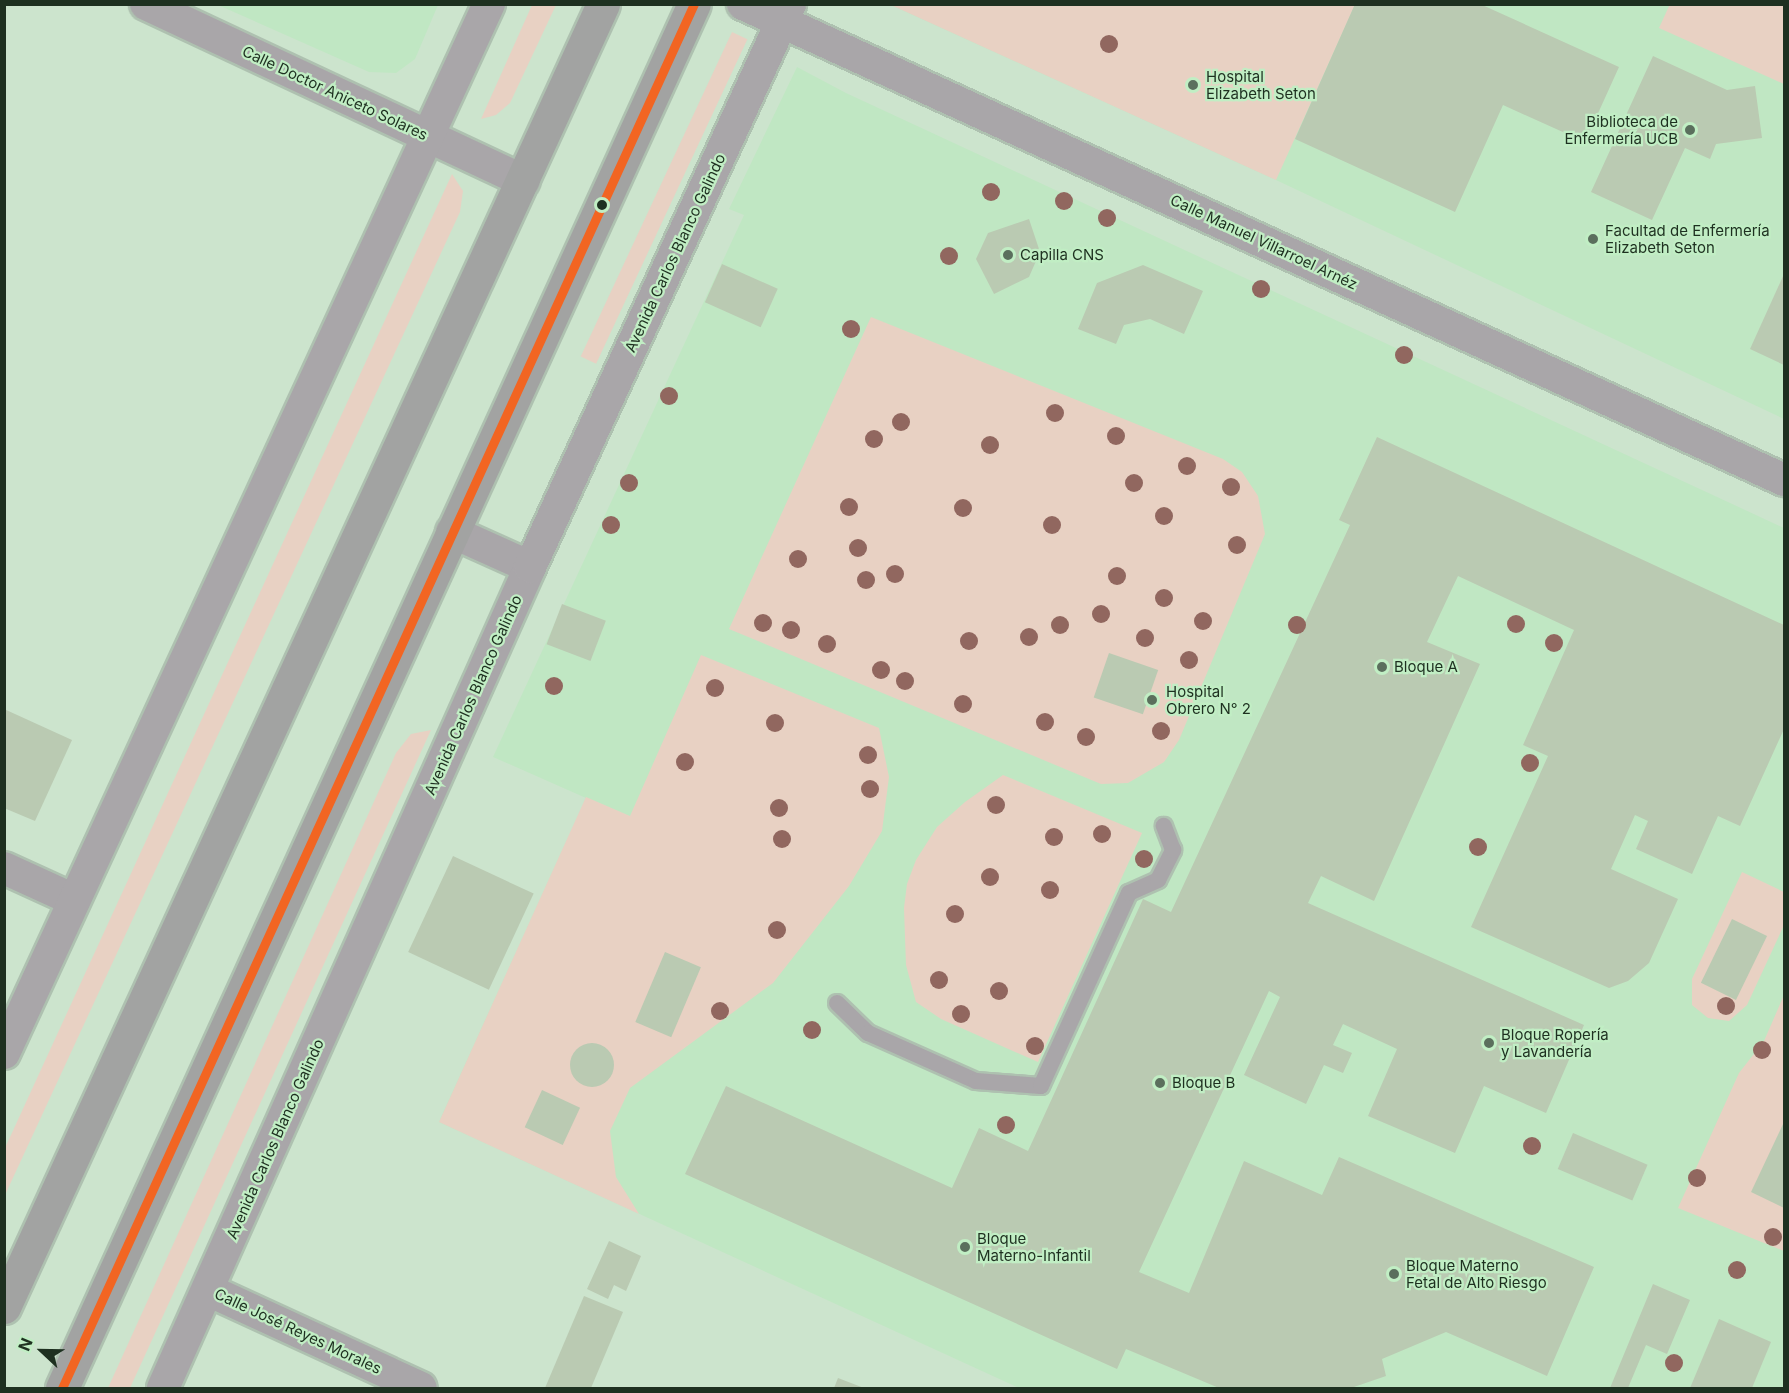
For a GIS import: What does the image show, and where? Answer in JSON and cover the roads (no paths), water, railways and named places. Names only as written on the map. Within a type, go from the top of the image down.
[{"type":"highway","points":[[4,1307],[524,181],[603,4]]},
{"type":"highway","points":[[62,1389],[694,4]]},
{"type":"street","name":"Calle Doctor Aniceto Solares","points":[[146,4],[524,181]]},
{"type":"street","points":[[4,1053],[489,4]]},
{"type":"street","name":"Calle Manuel Villarroel Arnéz","points":[[743,4],[786,13],[1785,480]]},
{"type":"street","name":"Avenida Carlos Blanco Galindo","points":[[163,1389],[530,567],[786,13]]},
{"type":"street","points":[[452,532],[530,567]]},
{"type":"street","points":[[4,868],[74,900]]},
{"type":"street","name":"Calle José Reyes Morales","points":[[208,1290],[421,1389]]},
{"type":"lane","points":[[837,1003],[868,1033],[976,1081],[1041,1086],[1129,893],[1158,880],[1173,850],[1164,826]]},
{"type":"place","name":"Hospital Elizabeth Seton","points":[[1193,85]]},
{"type":"place","name":"Biblioteca de Enfermería UCB","points":[[1690,130]]},
{"type":"place","name":"Facultad de Enfermería Elizabeth Seton","points":[[1593,239]]},
{"type":"place","name":"Capilla CNS","points":[[1008,255]]},
{"type":"place","name":"Bloque A","points":[[1382,667]]},
{"type":"place","name":"Hospital Obrero N° 2","points":[[1152,700]]},
{"type":"place","name":"Bloque Ropería y Lavandería","points":[[1489,1043]]},
{"type":"place","name":"Bloque B","points":[[1160,1083]]},
{"type":"place","name":"Bloque Materno-Infantil","points":[[965,1247]]},
{"type":"place","name":"Bloque Materno Fetal de Alto Riesgo","points":[[1394,1274]]}]
